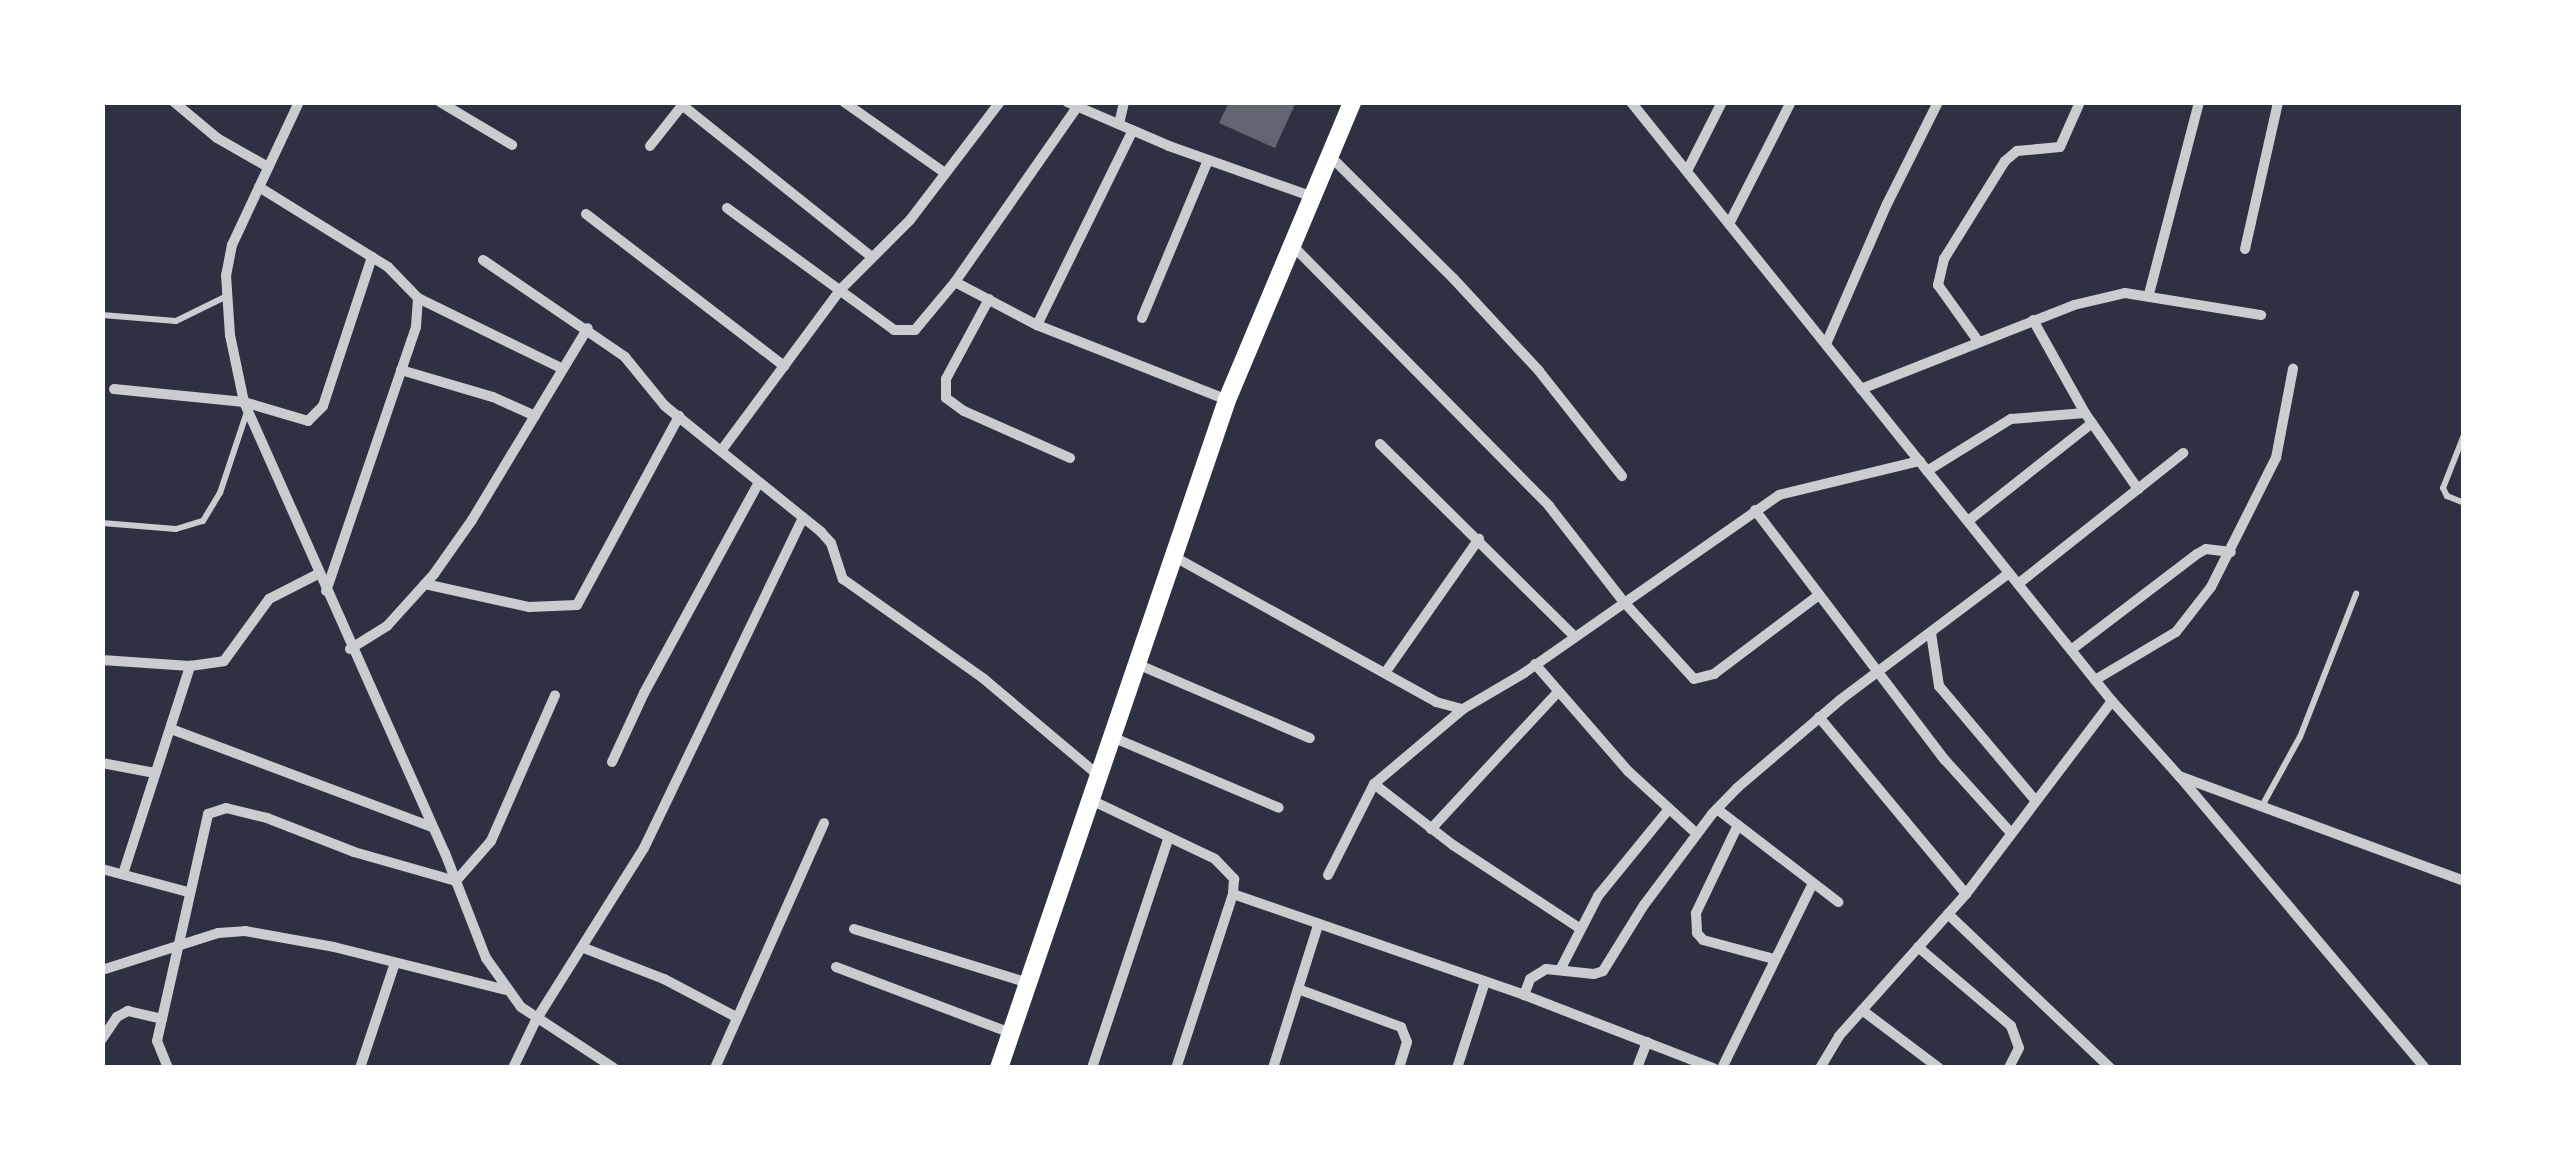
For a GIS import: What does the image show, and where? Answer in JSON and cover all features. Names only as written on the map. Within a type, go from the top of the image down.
[{"type":"main road","points":[[999,1068],[1227,400],[1352,102]]},
{"type":"street","points":[[174,102],[217,138],[268,168]]},
{"type":"street","points":[[299,102],[232,245],[225,297],[246,406],[350,649],[456,881],[486,958],[506,990],[536,1020],[614,1068]]},
{"type":"street","points":[[440,102],[512,145]]},
{"type":"street","points":[[844,102],[945,174]]},
{"type":"street","points":[[721,451],[840,290],[910,220],[1000,102]]},
{"type":"street","points":[[1118,124],[1124,102]]},
{"type":"street","points":[[1632,102],[2112,701],[2425,1068]]},
{"type":"street","points":[[1687,171],[1722,102]]},
{"type":"street","points":[[1729,224],[1790,102]]},
{"type":"street","points":[[1826,344],[1886,204],[1938,102]]},
{"type":"street","points":[[1978,341],[1938,285],[1944,259],[1997,171],[2017,151],[2060,147],[2080,102]]},
{"type":"street","points":[[2149,294],[2199,102]]},
{"type":"street","points":[[2246,250],[2278,102]]},
{"type":"street","points":[[650,146],[683,104],[872,257]]},
{"type":"street","points":[[728,208],[894,330],[904,331],[922,326],[955,282],[1072,105],[1310,196]]},
{"type":"street","points":[[1037,325],[1133,130]]},
{"type":"street","points":[[1328,155],[1478,304],[1622,476]]},
{"type":"street","points":[[1142,318],[1208,160]]},
{"type":"street","points":[[259,187],[372,257],[414,289],[418,298],[416,327],[326,592]]},
{"type":"street","points":[[586,214],[784,366]]},
{"type":"street","points":[[1291,243],[1549,506],[1623,601],[1694,679],[1714,674],[1819,595]]},
{"type":"street","points":[[114,388],[246,406],[295,419],[317,417],[345,346],[372,257]]},
{"type":"street","points":[[483,260],[626,357],[679,416],[832,543],[843,580],[984,679],[1099,776]]},
{"type":"street","points":[[955,282],[1037,325],[1227,400]]},
{"type":"street","points":[[1862,388],[2102,297],[2149,294],[2262,315]]},
{"type":"street","points":[[418,298],[563,369]]},
{"type":"street","points":[[989,300],[946,379],[946,398],[964,411],[1070,458]]},
{"type":"street","points":[[2034,320],[2092,424],[2138,489]]},
{"type":"street","points":[[350,649],[386,626],[425,584],[472,520],[588,328]]},
{"type":"street","points":[[2095,680],[2176,632],[2231,552],[2276,458],[2293,369]]},
{"type":"street","points":[[401,370],[492,398],[535,416]]},
{"type":"street","points":[[1328,876],[1374,784],[1463,709],[1535,664],[1754,510],[1803,486],[1924,466],[2010,419],[2085,412]]},
{"type":"street","points":[[425,584],[529,607],[577,605],[679,416]]},
{"type":"street","points":[[1968,521],[2092,424]]},
{"type":"street","points":[[1380,444],[1574,636]]},
{"type":"street","points":[[2018,584],[2183,453]]},
{"type":"street","points":[[612,762],[644,693],[760,482]]},
{"type":"street","points":[[1754,510],[1945,760],[2011,833]]},
{"type":"street","points":[[512,1068],[536,1020],[644,848],[803,517]]},
{"type":"street","points":[[1385,673],[1479,539]]},
{"type":"street","points":[[2071,650],[2196,554],[2206,549],[2231,552]]},
{"type":"street","points":[[1173,556],[1436,702],[1463,709]]},
{"type":"street","points":[[1524,995],[1536,973],[1603,971],[1644,905],[1717,808],[1819,718],[2009,573]]},
{"type":"street","points":[[102,660],[190,666],[224,661],[270,599],[318,574]]},
{"type":"street","points":[[1931,634],[1939,686],[2034,800]]},
{"type":"street","points":[[1137,664],[1310,738]]},
{"type":"street","points":[[1535,664],[1628,771],[1697,834]]},
{"type":"street","points":[[123,874],[190,666]]},
{"type":"street","points":[[1431,828],[1558,692]]},
{"type":"street","points":[[456,881],[491,840],[504,816],[555,695]]},
{"type":"street","points":[[1820,1068],[1862,1010],[1966,894],[2112,701]]},
{"type":"street","points":[[1819,718],[1966,894]]},
{"type":"street","points":[[170,729],[432,826]]},
{"type":"street","points":[[1112,737],[1279,808]]},
{"type":"street","points":[[102,763],[155,773]]},
{"type":"street","points":[[2179,776],[2464,881]]},
{"type":"street","points":[[1374,784],[1431,828],[1578,928]]},
{"type":"street","points":[[1091,800],[1228,869],[1234,879],[1233,894],[1176,1068]]},
{"type":"street","points":[[168,1068],[157,1041],[208,814],[226,808],[456,881]]},
{"type":"street","points":[[1717,808],[1838,902]]},
{"type":"street","points":[[1560,970],[1578,928],[1669,809]]},
{"type":"street","points":[[716,1068],[824,823]]},
{"type":"street","points":[[1738,824],[1696,913],[1695,925],[1703,940],[1774,959]]},
{"type":"street","points":[[1092,1068],[1168,837]]},
{"type":"street","points":[[102,869],[188,892]]},
{"type":"street","points":[[1722,1068],[1813,882]]},
{"type":"street","points":[[1233,894],[1524,995],[1712,1068]]},
{"type":"street","points":[[1948,914],[2110,1068]]},
{"type":"street","points":[[1273,1068],[1318,925]]},
{"type":"street","points":[[854,929],[1028,983]]},
{"type":"street","points":[[102,970],[218,933],[245,932],[334,946],[506,990]]},
{"type":"street","points":[[584,948],[664,979],[736,1017]]},
{"type":"street","points":[[1918,948],[2011,1026],[2019,1048],[2009,1068]]},
{"type":"street","points":[[360,1068],[395,963]]},
{"type":"street","points":[[836,967],[1011,1033]]},
{"type":"street","points":[[1458,1068],[1485,982]]},
{"type":"street","points":[[1298,989],[1400,1027],[1407,1042],[1399,1068]]},
{"type":"street","points":[[1862,1010],[1939,1068]]},
{"type":"street","points":[[102,1038],[128,1011],[162,1020]]},
{"type":"street","points":[[1637,1068],[1647,1042]]},
{"type":"lane","points":[[102,315],[176,321],[225,297]]},
{"type":"lane","points":[[102,523],[176,529],[203,521],[220,493],[246,406]]},
{"type":"lane","points":[[2464,435],[2443,488],[2447,496],[2464,502]]},
{"type":"lane","points":[[2262,807],[2300,737],[2356,594]]},
{"type":"building","points":[[1229,102],[1296,102],[1275,148],[1219,123]]}]
